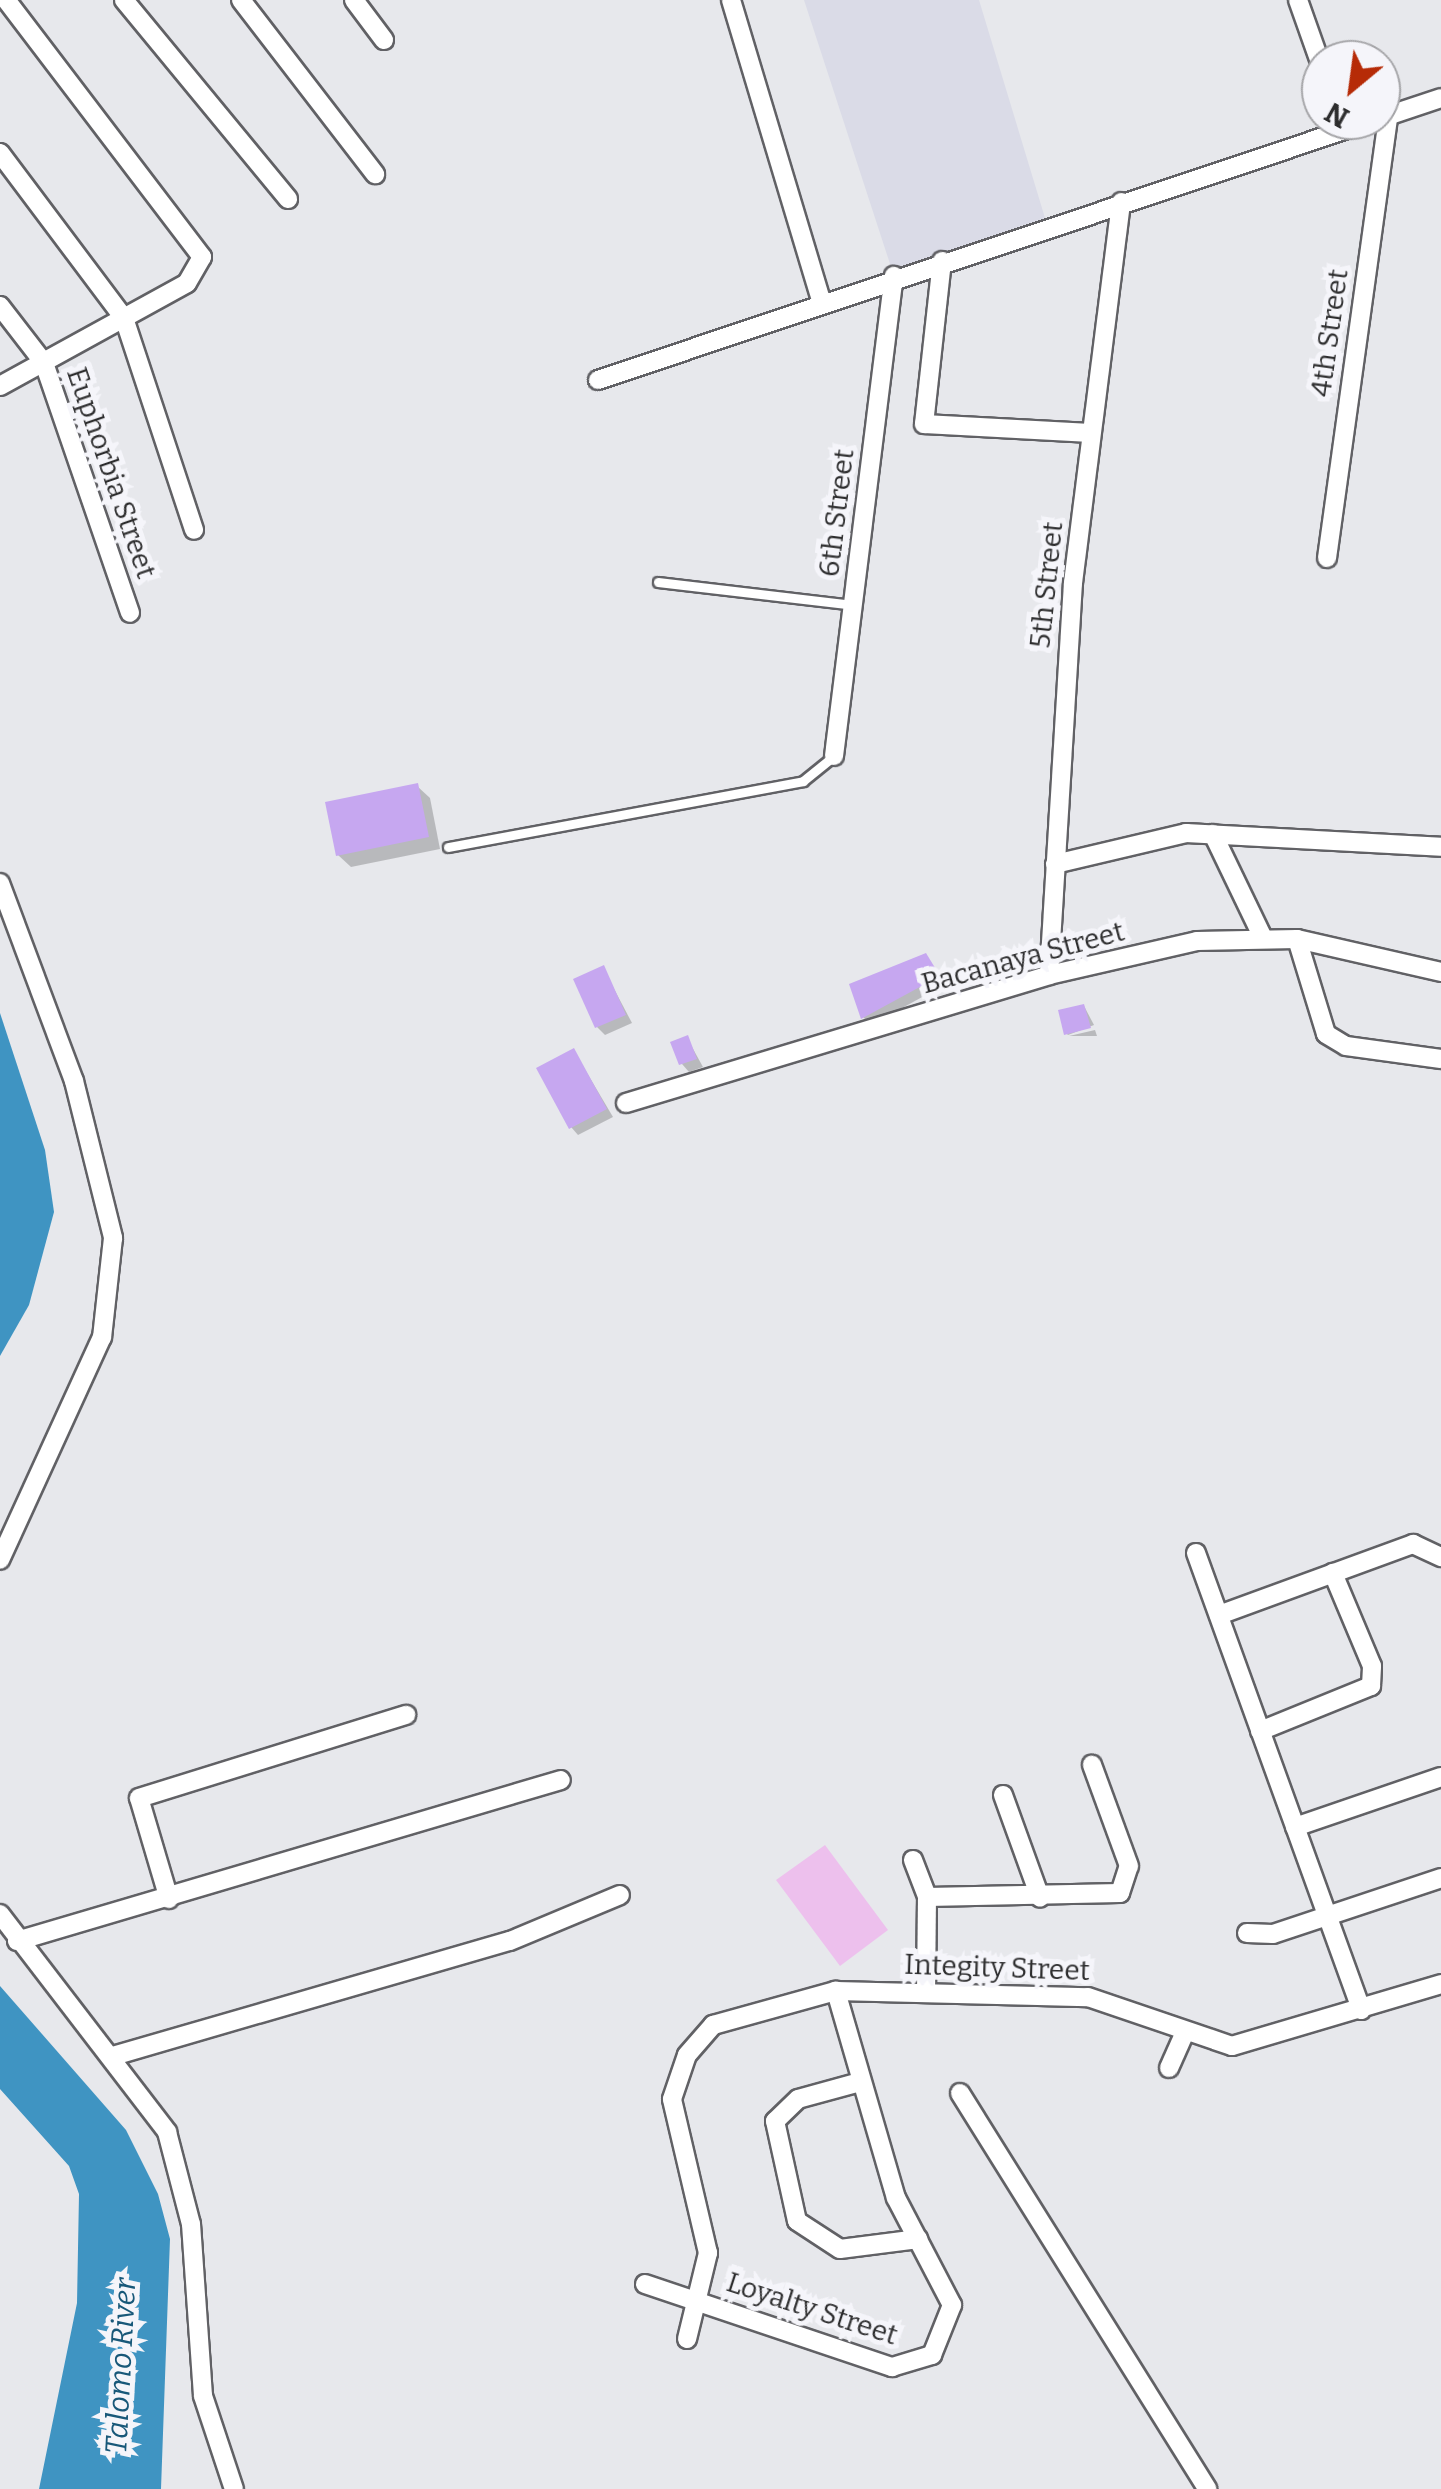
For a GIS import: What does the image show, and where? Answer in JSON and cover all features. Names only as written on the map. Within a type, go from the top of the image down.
[{"type":"street","points":[[0,386],[187,283],[202,258],[6,0]]},
{"type":"street","points":[[124,0],[288,199]]},
{"type":"street","points":[[240,0],[374,174]]},
{"type":"street","points":[[354,0],[384,40]]},
{"type":"street","points":[[731,0],[822,302]]},
{"type":"street","points":[[1298,0],[1312,40]]},
{"type":"street","points":[[1401,111],[1441,98]]},
{"type":"street","points":[[598,380],[1301,139]]},
{"type":"street","name":"4th Street","points":[[1326,558],[1378,140]]},
{"type":"street","points":[[0,153],[124,318],[194,530]]},
{"type":"street","name":"5th Street","points":[[1049,975],[1091,433],[1121,202]]},
{"type":"street","points":[[942,261],[924,424],[1091,433]]},
{"type":"street","name":"6th Street","points":[[834,756],[894,276]]},
{"type":"street","name":"Euphorbia Street","points":[[0,306],[44,363],[130,613]]},
{"type":"street","points":[[1055,864],[1161,836],[1213,834],[1441,847]]},
{"type":"street","points":[[1213,834],[1262,936]]},
{"type":"street","points":[[0,883],[96,1150],[113,1238],[112,1287],[89,1374],[0,1560]]},
{"type":"street","name":"Bacanaya Street","points":[[626,1103],[1049,975],[1262,936],[1298,939],[1441,972]]},
{"type":"street","points":[[1298,939],[1326,1034],[1346,1046],[1441,1059]]},
{"type":"street","points":[[1219,1614],[1420,1542],[1441,1557]]},
{"type":"street","points":[[1196,1552],[1361,2010]]},
{"type":"street","points":[[1260,1731],[1372,1686],[1372,1666],[1333,1573]]},
{"type":"street","points":[[169,1899],[140,1798],[406,1716]]},
{"type":"street","points":[[927,1897],[1104,1896],[1128,1884],[1092,1766]]},
{"type":"street","points":[[1294,1826],[1441,1777]]},
{"type":"street","points":[[16,1941],[169,1899],[561,1780]]},
{"type":"street","points":[[1002,1795],[1040,1896]]},
{"type":"street","points":[[913,1860],[927,1897],[926,1992]]},
{"type":"street","points":[[1247,1933],[1327,1916],[1441,1878]]},
{"type":"street","points":[[113,2056],[510,1941],[620,1895]]},
{"type":"street","points":[[0,1914],[16,1941],[113,2056],[167,2132],[181,2172],[198,2368],[234,2489]]},
{"type":"street","name":"Integity Street","points":[[697,2302],[707,2237],[673,2119],[680,2068],[713,2025],[836,1991],[1088,1997],[1184,2034],[1260,2044],[1441,1984]]},
{"type":"street","name":"Loyalty Street","points":[[644,2284],[912,2366],[932,2355],[952,2305],[918,2239],[860,2082],[836,1991]]},
{"type":"street","points":[[1168,2068],[1184,2034]]},
{"type":"street","points":[[860,2082],[798,2099],[775,2121],[797,2221],[840,2249],[918,2239]]},
{"type":"street","points":[[960,2093],[1207,2489]]},
{"type":"street","points":[[687,2339],[697,2302]]},
{"type":"lane","points":[[658,582],[853,605]]},
{"type":"lane","points":[[448,847],[804,780],[834,756]]},
{"type":"shaded area","points":[[804,0],[979,0],[1045,218],[892,270]]},
{"type":"shaded area","points":[[825,1845],[888,1930],[840,1966],[776,1880]]},
{"type":"water","points":[[0,1013],[45,1150],[54,1212],[29,1305],[0,1356]]},
{"type":"water","name":"Talomo River","points":[[0,1986],[126,2130],[158,2194],[170,2239],[161,2489],[39,2489],[77,2303],[79,2194],[69,2166],[0,2089]]},
{"type":"building","points":[[418,783],[429,837],[336,856],[325,802]]},
{"type":"building","points":[[926,953],[940,976],[861,1019],[849,984]]},
{"type":"building","points":[[604,965],[626,1015],[595,1028],[573,979]]},
{"type":"building","points":[[1084,1004],[1091,1028],[1064,1035],[1058,1010]]},
{"type":"building","points":[[688,1035],[697,1059],[679,1065],[670,1042]]},
{"type":"building","points":[[574,1048],[607,1109],[569,1129],[536,1068]]}]
